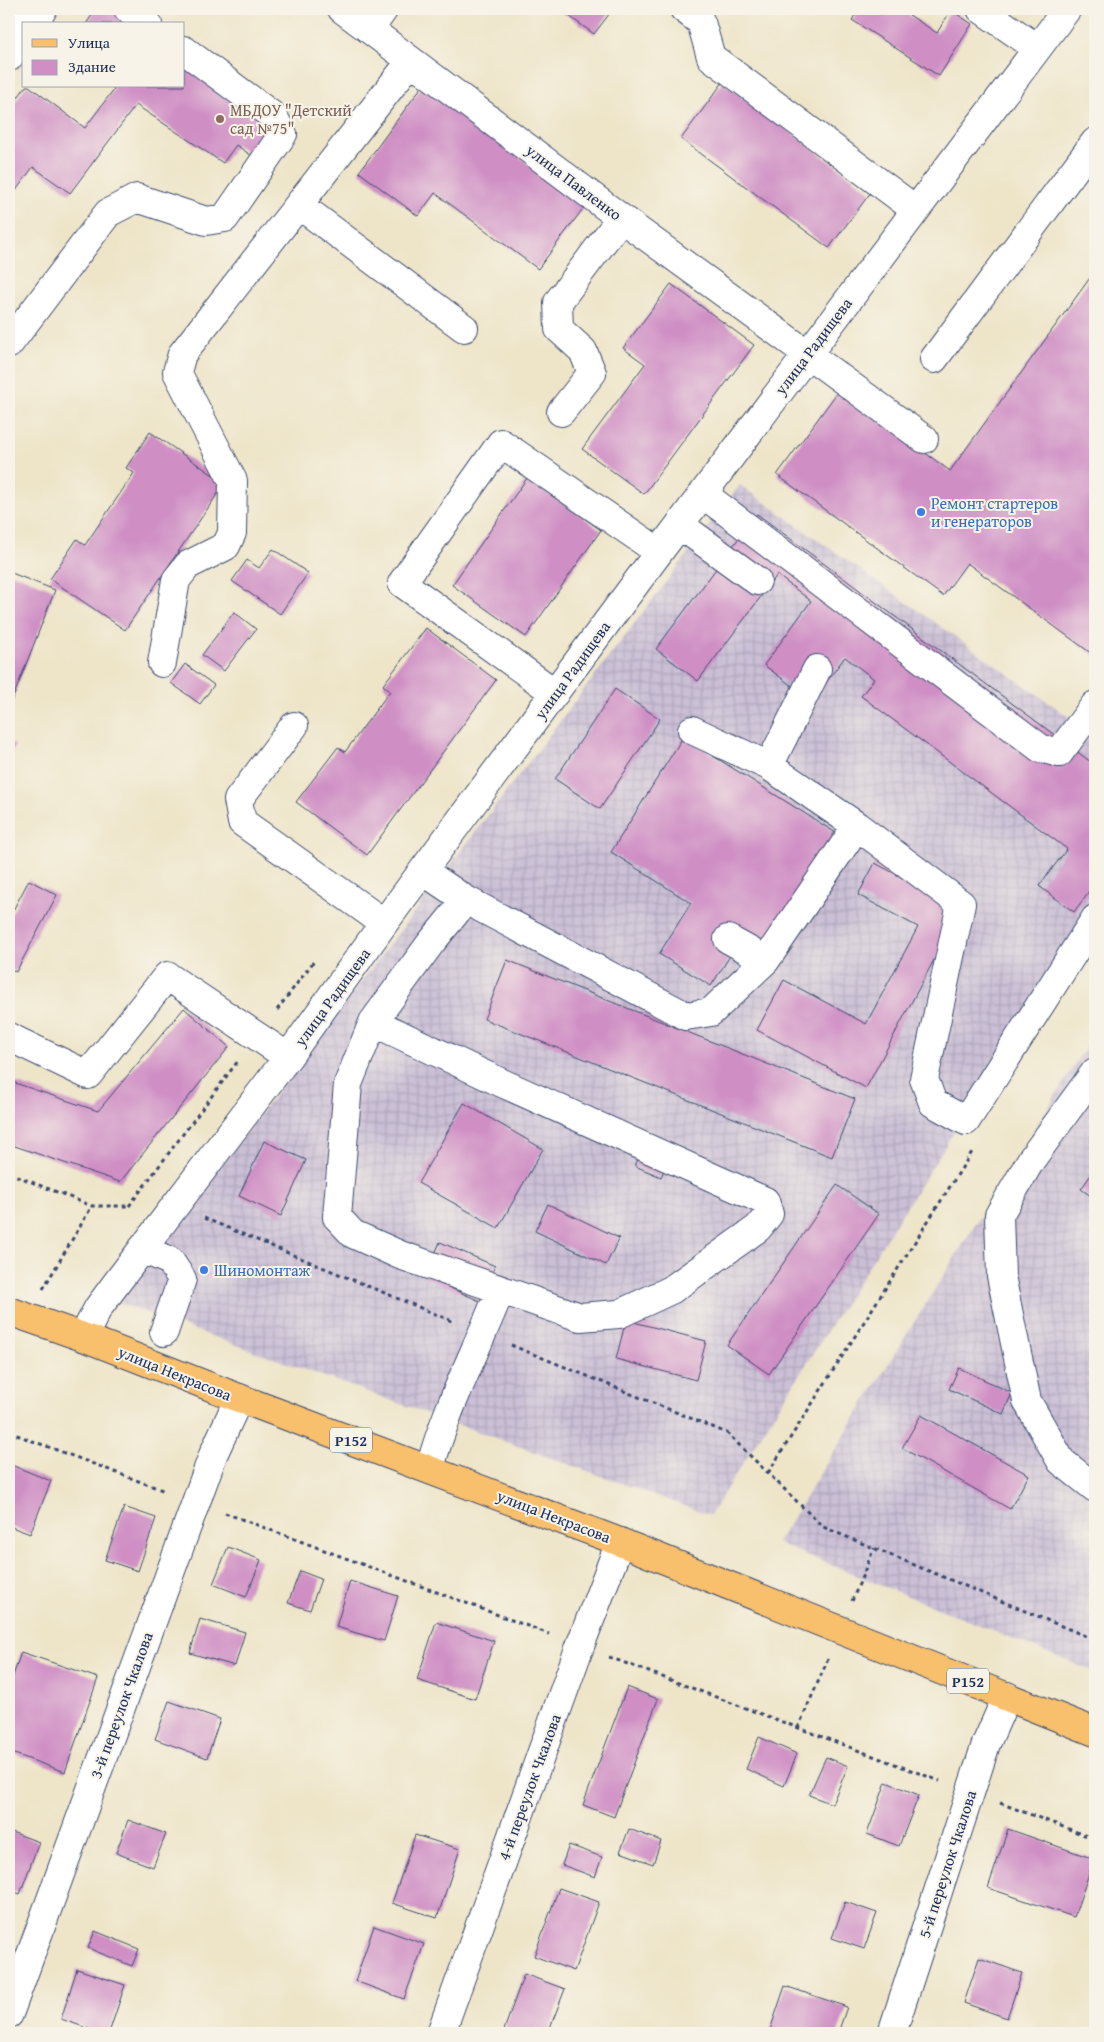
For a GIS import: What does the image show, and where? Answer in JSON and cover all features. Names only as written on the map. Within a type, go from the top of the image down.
[{"type":"main road","name":"улица Некрасова","points":[[18,1314],[83,1336],[239,1398],[430,1468],[1095,1732]]},
{"type":"street","points":[[9,57],[17,18],[43,9]]},
{"type":"street","points":[[128,9],[145,22]]},
{"type":"street","name":"улица Павленко","points":[[342,9],[377,19],[412,60],[621,218],[924,440]]},
{"type":"street","points":[[981,9],[1037,48]]},
{"type":"street","name":"улица Радищева","points":[[83,1336],[98,1308],[288,1057],[384,923],[806,354],[1067,9]]},
{"type":"street","points":[[699,13],[710,57],[916,210]]},
{"type":"street","points":[[9,344],[108,213],[136,198],[206,221],[225,218],[283,134],[273,116],[185,51]]},
{"type":"street","points":[[162,663],[176,580],[188,566],[226,546],[232,532],[233,481],[177,372],[182,354],[412,60]]},
{"type":"street","points":[[934,359],[1095,142]]},
{"type":"street","points":[[299,205],[464,328]]},
{"type":"street","points":[[561,412],[592,374],[583,351],[559,329],[558,302],[621,218]]},
{"type":"street","points":[[555,693],[402,583],[501,443],[659,552]]},
{"type":"street","points":[[703,494],[1040,748],[1059,753],[1095,705]]},
{"type":"street","points":[[680,525],[757,581]]},
{"type":"street","points":[[769,766],[816,669]]},
{"type":"street","points":[[294,726],[238,800],[242,822],[384,923]]},
{"type":"street","points":[[692,730],[769,766],[857,826],[961,904],[924,1078],[933,1103],[966,1121],[1095,918]]},
{"type":"street","points":[[423,871],[466,900],[686,1016],[711,1012],[766,960],[857,826]]},
{"type":"street","points":[[373,1022],[502,1083],[765,1201],[769,1214],[758,1228],[672,1290],[619,1314],[580,1317],[400,1255],[353,1234],[337,1217],[348,1084],[373,1022],[430,944],[466,900]]},
{"type":"street","points":[[728,939],[766,960]]},
{"type":"street","points":[[9,1037],[88,1075],[167,976],[288,1057]]},
{"type":"street","points":[[1095,1072],[1031,1160],[1000,1215],[1001,1276],[1027,1401],[1061,1461],[1095,1488]]},
{"type":"street","points":[[142,1249],[170,1261],[182,1279],[164,1332]]},
{"type":"street","points":[[430,1468],[438,1440],[500,1291]]},
{"type":"street","name":"3-й переулок Чкалова","points":[[9,2014],[213,1455],[239,1398]]},
{"type":"street","name":"4-й переулок Чкалова","points":[[441,2033],[607,1570],[620,1542]]},
{"type":"street","name":"5-й переулок Чкалова","points":[[892,2033],[986,1744],[1006,1696]]},
{"type":"path","points":[[768,1474],[974,1149]]},
{"type":"path","points":[[9,1173],[92,1206],[174,1206],[727,1433],[823,1527],[1095,1640]]},
{"type":"path","points":[[9,1359],[18,1314],[92,1206]]},
{"type":"shaded area","points":[[740,485],[1095,735],[1095,911],[710,1515],[117,1302]]},
{"type":"shaded area","points":[[1095,1032],[1095,1672],[777,1543]]},
{"type":"building","points":[[96,9],[124,9],[142,22],[87,22]]},
{"type":"building","points":[[559,9],[613,9],[594,34]]},
{"type":"building","points":[[859,9],[900,9],[937,33],[951,10],[972,24],[939,76],[852,20]]},
{"type":"building","name":"МБДОУ \"Детский сад №75\"","points":[[185,52],[295,128],[268,167],[236,145],[223,163],[136,105],[70,193],[33,167],[9,200],[9,110],[25,88],[32,88],[85,128],[114,89],[185,88]]},
{"type":"building","points":[[723,82],[871,192],[829,248],[681,139]]},
{"type":"building","points":[[423,85],[585,206],[538,269],[435,193],[418,216],[359,172]]},
{"type":"building","points":[[1095,271],[1095,656],[967,563],[943,596],[777,475],[839,390],[950,471]]},
{"type":"building","points":[[671,284],[754,345],[644,494],[582,449],[645,364],[623,348]]},
{"type":"building","points":[[150,432],[225,483],[125,630],[50,579],[77,539],[85,545],[134,473],[126,468]]},
{"type":"building","points":[[527,478],[601,530],[526,637],[452,585]]},
{"type":"building","points":[[757,514],[1095,765],[1095,883],[1074,912],[1039,886],[1067,849],[861,696],[874,679],[845,657],[812,701],[764,665],[811,601],[777,575],[698,681],[656,649]]},
{"type":"building","points":[[273,549],[308,573],[280,614],[232,581],[247,560],[259,568]]},
{"type":"building","points":[[9,572],[55,590],[9,708]]},
{"type":"building","points":[[234,612],[256,629],[224,671],[202,655]]},
{"type":"building","points":[[426,628],[496,680],[367,855],[296,802],[338,747],[345,752],[390,691],[383,685]]},
{"type":"building","points":[[185,664],[214,685],[200,704],[171,683]]},
{"type":"building","points":[[615,689],[660,719],[600,809],[555,779]]},
{"type":"building","points":[[683,737],[836,833],[764,949],[743,935],[711,986],[659,954],[691,903],[611,852]]},
{"type":"building","points":[[9,742],[15,745],[9,760]]},
{"type":"building","points":[[875,863],[961,909],[866,1088],[757,1030],[784,980],[866,1024],[918,927],[858,895]]},
{"type":"building","points":[[29,880],[57,895],[16,972],[9,968],[9,918]]},
{"type":"building","points":[[507,960],[855,1099],[832,1157],[484,1019]]},
{"type":"building","points":[[184,1008],[229,1047],[120,1182],[9,1144],[9,1081],[98,1111]]},
{"type":"building","points":[[464,1103],[543,1149],[498,1228],[418,1183]]},
{"type":"building","points":[[264,1141],[306,1160],[281,1216],[239,1196]]},
{"type":"building","points":[[646,1141],[672,1152],[661,1177],[635,1166]]},
{"type":"building","points":[[1095,1169],[1095,1199],[1081,1189]]},
{"type":"building","points":[[837,1185],[879,1214],[769,1374],[727,1345]]},
{"type":"building","points":[[548,1204],[619,1238],[606,1265],[535,1231]]},
{"type":"building","points":[[440,1242],[495,1266],[480,1301],[425,1277]]},
{"type":"building","points":[[626,1320],[706,1341],[696,1380],[616,1359]]},
{"type":"building","points":[[959,1368],[1012,1393],[1003,1414],[949,1389]]},
{"type":"building","points":[[921,1415],[1029,1475],[1010,1509],[902,1448]]},
{"type":"building","points":[[9,1464],[51,1481],[30,1534],[9,1526]]},
{"type":"building","points":[[124,1507],[156,1518],[138,1571],[105,1560]]},
{"type":"building","points":[[228,1547],[261,1560],[246,1597],[213,1584]]},
{"type":"building","points":[[300,1571],[321,1579],[310,1610],[288,1603]]},
{"type":"building","points":[[350,1581],[398,1596],[384,1641],[336,1627]]},
{"type":"building","points":[[200,1619],[245,1632],[235,1666],[190,1653]]},
{"type":"building","points":[[436,1622],[494,1641],[475,1699],[417,1680]]},
{"type":"building","points":[[21,1652],[98,1678],[65,1772],[9,1752],[9,1688]]},
{"type":"building","points":[[627,1687],[658,1699],[614,1817],[583,1805]]},
{"type":"building","points":[[169,1701],[220,1719],[207,1758],[155,1739]]},
{"type":"building","points":[[759,1737],[797,1754],[784,1786],[746,1769]]},
{"type":"building","points":[[826,1757],[848,1766],[832,1804],[809,1795]]},
{"type":"building","points":[[886,1782],[919,1795],[899,1846],[867,1834]]},
{"type":"building","points":[[128,1820],[166,1834],[153,1867],[116,1853]]},
{"type":"building","points":[[629,1829],[661,1841],[653,1864],[620,1852]]},
{"type":"building","points":[[1008,1829],[1094,1859],[1074,1917],[988,1888]]},
{"type":"building","points":[[9,1831],[39,1842],[20,1894],[9,1890]]},
{"type":"building","points":[[415,1835],[460,1849],[437,1918],[392,1903]]},
{"type":"building","points":[[569,1845],[602,1857],[595,1877],[562,1865]]},
{"type":"building","points":[[559,1888],[599,1902],[574,1971],[534,1956]]},
{"type":"building","points":[[845,1902],[877,1913],[864,1949],[832,1938]]},
{"type":"building","points":[[374,1926],[424,1944],[404,1999],[355,1981]]},
{"type":"building","points":[[95,1931],[139,1949],[132,1966],[88,1948]]},
{"type":"building","points":[[979,1958],[1022,1973],[1007,2018],[964,2003]]},
{"type":"building","points":[[77,1969],[125,1985],[109,2033],[101,2033],[61,2019]]},
{"type":"building","points":[[524,1974],[565,1989],[548,2033],[503,2033]]},
{"type":"building","points":[[785,1986],[847,2007],[838,2033],[769,2033]]},
{"type":"place","name":"МБДОУ \"Детский сад №75\"","points":[[220,119]]},
{"type":"place","name":"Ремонт стартеров и генераторов","points":[[921,512]]},
{"type":"place","name":"Шиномонтаж","points":[[204,1270]]}]
